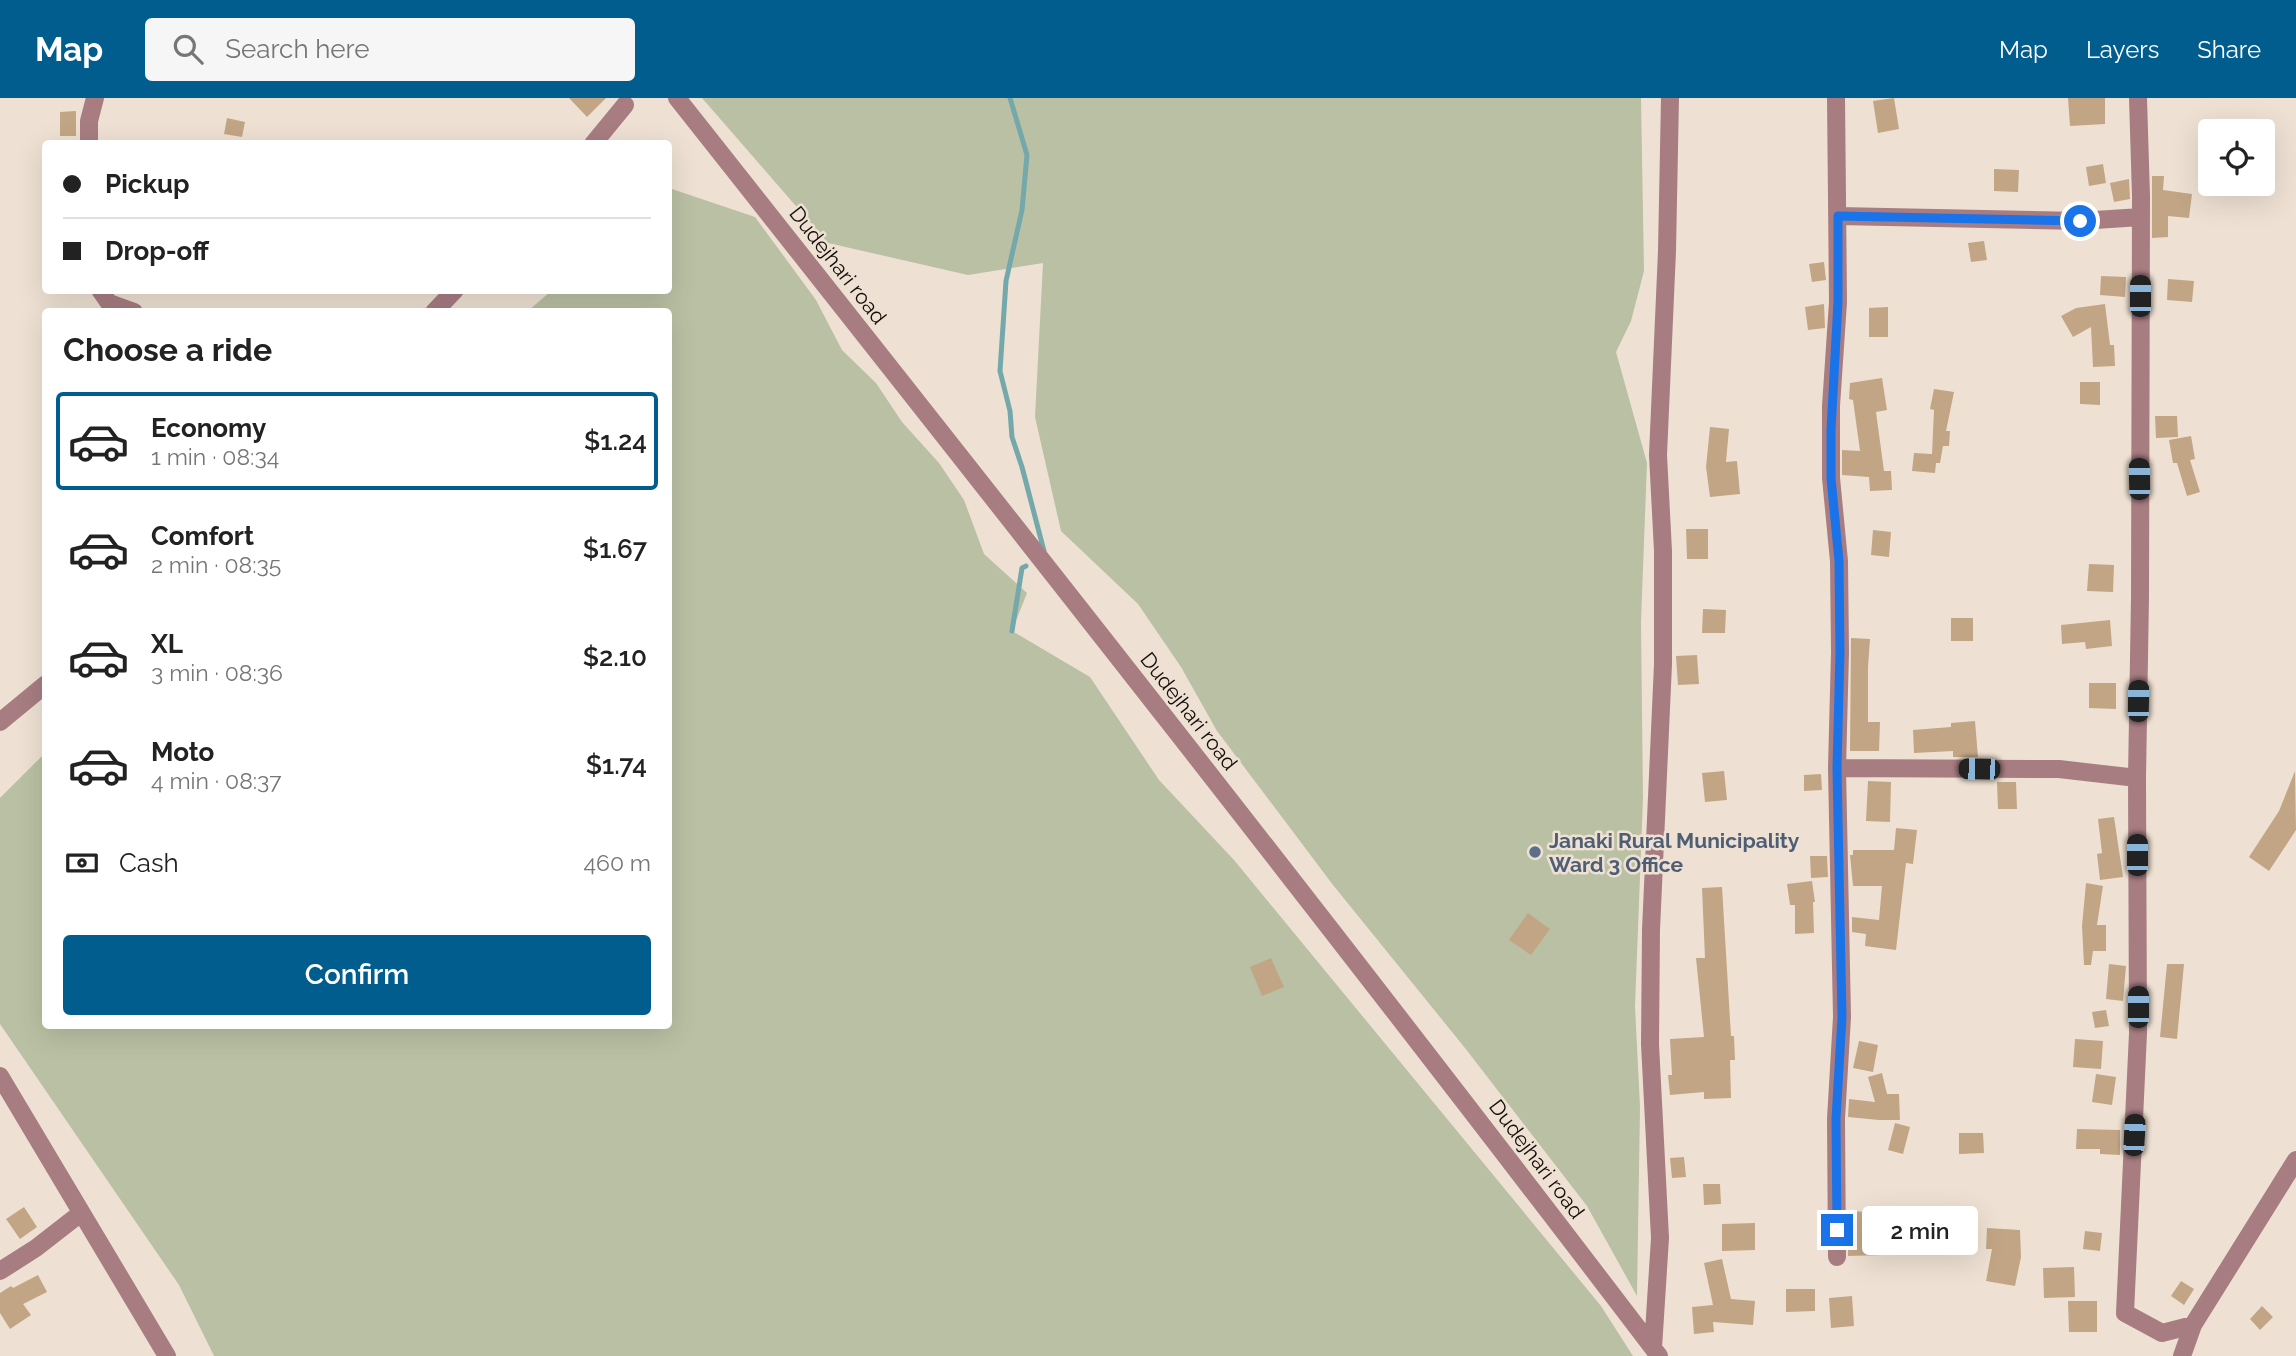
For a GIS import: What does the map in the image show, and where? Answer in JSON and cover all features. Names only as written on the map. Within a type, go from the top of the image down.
[{"type":"street","points":[[89,140],[89,121],[95,98]]},
{"type":"street","name":"Dudejhari road","points":[[677,98],[1013,522],[1506,1154],[1656,1352]]},
{"type":"street","points":[[1656,1352],[1660,1238],[1650,1044],[1651,930],[1663,664],[1663,551],[1658,455],[1667,251],[1670,98]]},
{"type":"street","points":[[1836,98],[1838,302],[1831,418],[1831,478],[1839,561],[1840,652],[1837,768],[1842,1017],[1836,1119],[1837,1258]]},
{"type":"street","points":[[2138,98],[2141,217],[2138,1033],[2125,1313],[2162,1333],[2193,1325]]},
{"type":"street","points":[[596,140],[625,105]]},
{"type":"street","points":[[1838,216],[2080,221],[2141,217]]},
{"type":"street","points":[[103,294],[109,303],[123,308]]},
{"type":"street","points":[[439,308],[451,294]]},
{"type":"street","points":[[0,722],[42,687]]},
{"type":"street","points":[[1837,768],[2059,769],[2137,778]]},
{"type":"street","points":[[0,1076],[167,1356]]},
{"type":"street","points":[[2182,1356],[2193,1325],[2296,1160]]},
{"type":"street","points":[[0,1271],[36,1248],[81,1213]]},
{"type":"green space","points":[[702,98],[1641,98],[1644,271],[1631,321],[1616,352],[1647,463],[1641,622],[1643,799],[1635,1006],[1640,1107],[1637,1296],[1587,1206],[1465,1048],[1333,885],[1217,731],[1181,667],[1138,604],[1061,531],[1035,417],[1043,263],[968,275],[828,243]]},
{"type":"green space","points":[[672,189],[755,217],[816,300],[842,350],[876,383],[902,422],[939,463],[964,500],[984,554],[1027,593],[1012,631],[1090,677],[1159,780],[1234,860],[1601,1306],[1633,1356],[214,1356],[179,1285],[0,1024],[0,798],[42,756],[42,1029],[672,1029],[672,308],[531,308],[548,294],[672,294]]},
{"type":"building","points":[[569,98],[606,98],[587,117]]},
{"type":"building","points":[[1894,98],[1899,129],[1878,133],[1873,101]]},
{"type":"building","points":[[2068,98],[2105,98],[2105,124],[2070,126]]},
{"type":"building","points":[[76,111],[76,136],[60,136],[60,112]]},
{"type":"building","points":[[227,118],[245,122],[242,137],[224,134]]},
{"type":"building","points":[[2103,164],[2106,183],[2089,186],[2086,167]]},
{"type":"building","points":[[1994,169],[2019,170],[2018,192],[1994,191]]},
{"type":"building","points":[[2152,176],[2164,176],[2163,190],[2192,194],[2189,218],[2168,216],[2168,237],[2152,238]]},
{"type":"building","points":[[2129,179],[2130,199],[2114,202],[2110,183]]},
{"type":"building","points":[[1984,241],[1987,260],[1971,262],[1968,243]]},
{"type":"building","points":[[1824,262],[1826,280],[1812,282],[1809,264]]},
{"type":"building","points":[[2101,276],[2126,277],[2125,297],[2100,295]]},
{"type":"building","points":[[2168,279],[2194,281],[2192,302],[2167,300]]},
{"type":"building","points":[[1824,304],[1825,328],[1808,330],[1805,307]]},
{"type":"building","points":[[2105,304],[2110,345],[2114,345],[2115,366],[2093,367],[2091,327],[2073,337],[2061,316],[2076,308]]},
{"type":"building","points":[[1888,307],[1888,337],[1869,337],[1869,308]]},
{"type":"building","points":[[1882,378],[1887,410],[1876,412],[1884,471],[1891,471],[1892,490],[1870,491],[1869,477],[1842,475],[1842,450],[1860,451],[1853,400],[1849,399],[1850,383]]},
{"type":"building","points":[[2080,382],[2100,382],[2100,405],[2080,404]]},
{"type":"building","points":[[1934,389],[1954,392],[1946,431],[1950,431],[1949,446],[1943,446],[1935,473],[1912,471],[1914,453],[1932,454],[1934,410],[1930,409]]},
{"type":"building","points":[[2155,416],[2177,416],[2178,437],[2156,438]]},
{"type":"building","points":[[1710,427],[1729,429],[1726,462],[1737,461],[1740,494],[1710,497],[1706,467]]},
{"type":"building","points":[[2191,436],[2195,459],[2190,460],[2200,492],[2187,496],[2177,463],[2173,463],[2169,440]]},
{"type":"building","points":[[1686,529],[1708,529],[1708,559],[1687,559]]},
{"type":"building","points":[[1873,530],[1891,532],[1889,557],[1871,555]]},
{"type":"building","points":[[2089,564],[2114,565],[2113,592],[2087,591]]},
{"type":"building","points":[[1703,609],[1726,610],[1725,633],[1702,633]]},
{"type":"building","points":[[1951,618],[1973,618],[1973,641],[1951,641]]},
{"type":"building","points":[[2110,620],[2112,646],[2086,649],[2085,642],[2062,644],[2061,625]]},
{"type":"building","points":[[1851,638],[1870,639],[1868,722],[1880,722],[1879,751],[1850,751]]},
{"type":"building","points":[[1697,655],[1699,684],[1678,685],[1676,656]]},
{"type":"building","points":[[2089,683],[2116,683],[2116,709],[2089,708]]},
{"type":"building","points":[[1975,721],[1978,757],[1953,757],[1953,751],[1914,753],[1913,730],[1951,727],[1951,723]]},
{"type":"building","points":[[1724,771],[1727,800],[1705,802],[1702,773]]},
{"type":"building","points":[[2295,771],[2296,830],[2269,871],[2249,857],[2279,811]]},
{"type":"building","points":[[1821,774],[1822,790],[1804,791],[1804,775]]},
{"type":"building","points":[[1868,781],[1891,782],[1890,822],[1866,821]]},
{"type":"building","points":[[1997,782],[2016,782],[2017,809],[1998,809]]},
{"type":"building","points":[[2114,817],[2123,877],[2100,880],[2097,854],[2102,853],[2098,819]]},
{"type":"building","points":[[1896,828],[1917,830],[1913,864],[1906,863],[1896,950],[1865,946],[1866,934],[1852,932],[1852,917],[1879,920],[1882,886],[1853,886],[1850,855],[1853,855],[1853,850],[1894,850]]},
{"type":"building","points":[[1810,856],[1827,856],[1828,877],[1811,878]]},
{"type":"building","points":[[1812,881],[1815,902],[1814,933],[1795,934],[1795,905],[1790,905],[1787,884]]},
{"type":"building","points":[[2086,883],[2103,886],[2097,925],[2106,925],[2106,951],[2093,951],[2091,965],[2084,965],[2082,926]]},
{"type":"building","points":[[1722,887],[1731,1036],[1734,1036],[1735,1060],[1730,1060],[1731,1098],[1704,1099],[1704,1092],[1670,1095],[1670,1039],[1704,1037],[1696,958],[1705,958],[1702,888]]},
{"type":"building","points":[[1528,913],[1550,929],[1531,955],[1509,940]]},
{"type":"building","points":[[1271,958],[1284,987],[1262,996],[1250,967]]},
{"type":"building","points":[[2109,964],[2126,966],[2123,1001],[2106,999]]},
{"type":"building","points":[[2167,964],[2184,964],[2177,1039],[2160,1037]]},
{"type":"building","points":[[2106,1010],[2109,1026],[2095,1028],[2092,1012]]},
{"type":"building","points":[[2075,1039],[2103,1041],[2101,1069],[2073,1067]]},
{"type":"building","points":[[1859,1041],[1878,1045],[1873,1072],[1853,1068]]},
{"type":"building","points":[[1882,1073],[1887,1094],[1899,1094],[1900,1120],[1848,1117],[1849,1099],[1875,1102],[1868,1077]]},
{"type":"building","points":[[2096,1074],[2116,1077],[2112,1105],[2092,1102]]},
{"type":"building","points":[[1895,1123],[1910,1127],[1903,1154],[1888,1150]]},
{"type":"building","points":[[2077,1129],[2120,1130],[2120,1155],[2100,1154],[2100,1149],[2076,1149]]},
{"type":"building","points":[[1959,1133],[1983,1133],[1984,1153],[1959,1154]]},
{"type":"building","points":[[1684,1157],[1686,1177],[1672,1178],[1670,1158]]},
{"type":"building","points":[[1703,1184],[1720,1184],[1721,1204],[1704,1205]]},
{"type":"building","points":[[24,1207],[37,1227],[20,1239],[6,1219]]},
{"type":"building","points":[[1848,1211],[1869,1212],[1867,1234],[1879,1234],[1879,1241],[1894,1238],[1897,1252],[1848,1256],[1848,1248],[1853,1247],[1853,1231],[1848,1230]]},
{"type":"building","points":[[1755,1223],[1755,1250],[1722,1251],[1722,1224]]},
{"type":"building","points":[[1987,1228],[2020,1230],[2021,1257],[2015,1286],[1986,1281],[1992,1249],[1986,1249]]},
{"type":"building","points":[[2085,1231],[2102,1233],[2100,1251],[2083,1249]]},
{"type":"building","points":[[1722,1259],[1731,1299],[1755,1301],[1753,1325],[1713,1322],[1714,1332],[1694,1334],[1692,1307],[1713,1305],[1704,1263]]},
{"type":"building","points":[[2074,1267],[2075,1297],[2044,1298],[2043,1268]]},
{"type":"building","points":[[38,1275],[47,1292],[23,1304],[31,1315],[10,1329],[0,1313],[0,1293]]},
{"type":"building","points":[[2181,1281],[2194,1289],[2184,1305],[2171,1296]]},
{"type":"building","points":[[1786,1289],[1815,1289],[1815,1311],[1786,1312]]},
{"type":"building","points":[[1852,1296],[1854,1326],[1831,1328],[1829,1298]]},
{"type":"building","points":[[2068,1301],[2097,1301],[2097,1332],[2069,1332]]},
{"type":"building","points":[[2262,1306],[2273,1317],[2260,1330],[2250,1319]]},
{"type":"waterway","points":[[1010,98],[1027,155],[1022,210],[1006,281],[1000,371],[1010,411],[1012,437],[1044,551]]},
{"type":"waterway","points":[[1012,631],[1022,568],[1026,566]]},
{"type":"place","name":"Janaki Rural Municipality Ward 3 Office","points":[[1535,852]]},
{"type":"route","points":[[1837,1230],[1836,1119],[1842,1017],[1837,768],[1840,652],[1839,561],[1831,478],[1831,430],[1838,302],[1838,216],[2080,221]]}]
